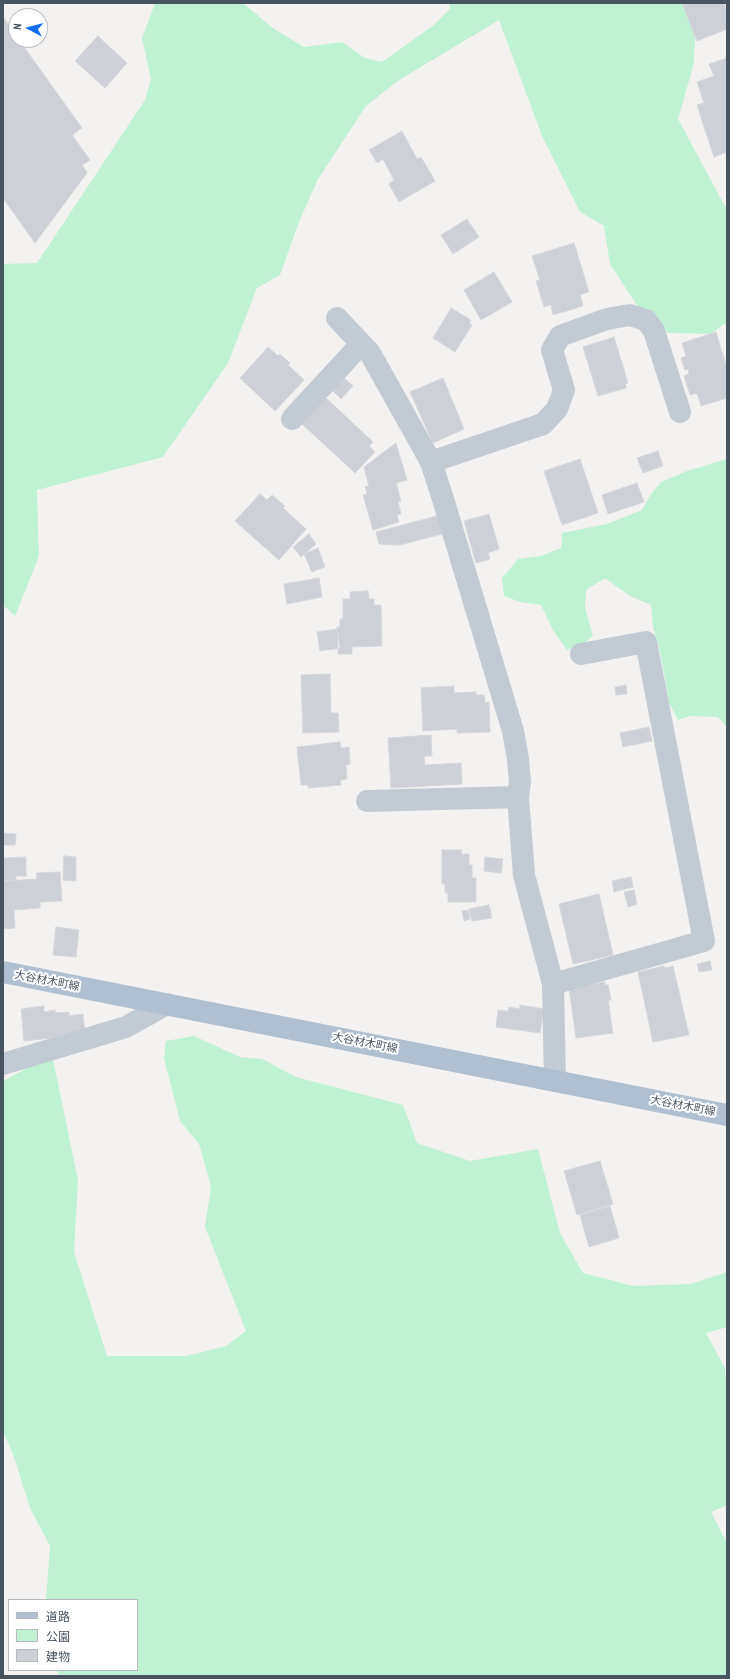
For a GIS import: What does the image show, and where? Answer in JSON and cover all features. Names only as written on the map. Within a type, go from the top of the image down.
[{"type":"main road","name":"大谷材木町線","points":[[3,972],[727,1115]]},
{"type":"street","points":[[431,462],[543,424],[557,409],[564,390],[552,350],[560,336],[607,319],[630,315],[646,320],[654,331],[680,412]]},
{"type":"street","points":[[337,318],[370,354],[431,462],[446,507],[513,731],[520,782],[518,797],[524,875],[553,984],[554,1081]]},
{"type":"street","points":[[292,419],[361,344]]},
{"type":"street","points":[[553,984],[704,941],[646,642],[581,654]]},
{"type":"street","points":[[367,801],[518,797]]},
{"type":"street","points":[[3,1064],[126,1027],[167,1004]]},
{"type":"green space","points":[[155,3],[243,3],[274,29],[304,47],[342,42],[365,58],[382,62],[434,25],[450,9],[449,3],[686,3],[696,21],[694,63],[678,119],[727,210],[727,322],[711,334],[668,333],[638,307],[610,264],[604,226],[580,212],[542,136],[499,20],[399,80],[366,106],[318,179],[299,222],[280,275],[257,288],[228,363],[163,457],[37,490],[39,556],[15,616],[3,605],[3,264],[37,263],[145,100],[151,79],[142,38]]},
{"type":"green space","points":[[727,459],[727,727],[718,717],[691,716],[678,720],[669,703],[661,656],[653,627],[651,605],[630,596],[605,578],[586,590],[585,608],[593,636],[583,644],[567,650],[553,630],[541,605],[520,602],[504,596],[502,578],[518,559],[541,556],[561,548],[562,533],[607,524],[642,510],[649,497],[661,482],[687,471]]},
{"type":"green space","points":[[194,1036],[240,1057],[262,1059],[296,1077],[403,1105],[417,1143],[470,1161],[538,1149],[560,1233],[583,1273],[633,1286],[691,1284],[727,1272],[727,1327],[706,1333],[725,1368],[727,1393],[727,1505],[711,1512],[727,1543],[727,1676],[59,1676],[57,1671],[138,1671],[138,1599],[46,1599],[50,1546],[30,1508],[14,1457],[3,1431],[3,1081],[52,1055],[78,1180],[74,1252],[107,1356],[186,1356],[226,1346],[246,1331],[205,1227],[211,1186],[199,1144],[180,1121],[164,1058],[166,1041]]},
{"type":"building","points":[[682,3],[724,3],[727,11],[727,29],[697,41]]},
{"type":"building","points":[[3,17],[8,24],[8,48],[25,48],[82,128],[72,135],[90,160],[82,165],[87,173],[35,243],[3,198]]},
{"type":"building","points":[[98,36],[127,63],[105,88],[75,61]]},
{"type":"building","points":[[727,58],[727,152],[714,157],[697,105],[704,103],[697,82],[714,76],[709,64]]},
{"type":"building","points":[[402,131],[417,159],[421,157],[435,181],[399,202],[389,184],[394,180],[383,159],[377,163],[369,150]]},
{"type":"building","points":[[467,219],[479,237],[453,254],[441,235]]},
{"type":"building","points":[[574,243],[589,292],[580,295],[583,306],[553,315],[551,305],[544,307],[536,281],[540,280],[532,256]]},
{"type":"building","points":[[494,272],[512,302],[481,320],[464,290]]},
{"type":"building","points":[[451,308],[471,320],[469,323],[472,325],[455,352],[433,338]]},
{"type":"building","points":[[716,332],[727,368],[727,398],[701,406],[697,393],[690,395],[684,376],[689,374],[688,369],[685,370],[681,358],[686,356],[682,343]]},
{"type":"building","points":[[614,337],[628,383],[625,384],[626,388],[598,396],[583,347]]},
{"type":"building","points":[[268,347],[278,356],[280,354],[290,363],[288,365],[304,380],[275,411],[240,378]]},
{"type":"building","points":[[342,376],[353,386],[341,399],[330,388]]},
{"type":"building","points":[[443,378],[464,429],[433,443],[410,392]]},
{"type":"building","points":[[325,397],[373,442],[369,446],[375,452],[355,473],[301,423]]},
{"type":"building","points":[[396,443],[407,480],[396,483],[401,501],[398,502],[401,514],[397,515],[399,522],[373,530],[363,495],[367,494],[365,487],[369,486],[364,467]]},
{"type":"building","points":[[658,451],[663,466],[643,473],[637,458]]},
{"type":"building","points":[[580,459],[598,513],[562,525],[544,471]]},
{"type":"building","points":[[637,483],[644,502],[608,514],[602,495]]},
{"type":"building","points":[[260,494],[267,500],[272,495],[285,506],[283,508],[306,529],[279,560],[235,521]]},
{"type":"building","points":[[489,514],[499,549],[488,553],[490,559],[476,563],[464,521]]},
{"type":"building","points":[[437,516],[442,534],[400,545],[379,544],[376,532]]},
{"type":"building","points":[[309,534],[316,544],[301,557],[293,547]]},
{"type":"building","points":[[318,548],[325,567],[312,572],[304,554]]},
{"type":"building","points":[[319,578],[322,597],[287,604],[284,584]]},
{"type":"building","points":[[368,591],[369,599],[374,599],[374,605],[381,605],[382,646],[352,647],[352,654],[338,654],[337,627],[340,627],[340,619],[343,619],[343,599],[350,599],[350,592]]},
{"type":"building","points":[[337,629],[340,648],[320,651],[317,632]]},
{"type":"building","points":[[330,674],[331,713],[338,713],[339,732],[303,733],[301,675]]},
{"type":"building","points":[[626,685],[627,694],[616,695],[615,687]]},
{"type":"building","points":[[454,686],[454,693],[476,692],[476,695],[484,695],[485,703],[489,702],[490,732],[457,733],[457,729],[423,731],[421,688]]},
{"type":"building","points":[[649,727],[652,741],[623,747],[620,733]]},
{"type":"building","points":[[431,735],[432,756],[424,756],[425,765],[461,763],[462,784],[391,788],[388,738]]},
{"type":"building","points":[[340,742],[341,748],[349,747],[350,764],[346,765],[347,779],[340,780],[341,785],[308,788],[308,785],[301,785],[297,747]]},
{"type":"building","points":[[3,833],[16,834],[15,845],[3,845]]},
{"type":"building","points":[[442,850],[462,850],[461,854],[469,854],[469,865],[472,865],[472,878],[476,878],[476,902],[448,902],[448,893],[445,893],[445,884],[442,884]]},
{"type":"building","points":[[64,856],[76,857],[76,881],[63,880]]},
{"type":"building","points":[[26,857],[26,876],[16,876],[16,880],[3,880],[3,858]]},
{"type":"building","points":[[485,857],[503,859],[501,873],[484,871]]},
{"type":"building","points":[[60,872],[62,901],[40,902],[40,908],[14,910],[15,928],[3,929],[3,881],[37,879],[36,873]]},
{"type":"building","points":[[631,877],[633,887],[614,892],[612,881]]},
{"type":"building","points":[[634,890],[637,904],[628,907],[624,892]]},
{"type":"building","points":[[599,894],[613,955],[573,964],[559,904]]},
{"type":"building","points":[[489,905],[492,918],[472,921],[469,909]]},
{"type":"building","points":[[468,910],[470,919],[464,921],[462,911]]},
{"type":"building","points":[[56,927],[79,930],[76,957],[53,955]]},
{"type":"building","points":[[710,961],[712,970],[699,972],[697,964]]},
{"type":"building","points":[[664,966],[664,968],[673,966],[689,1035],[653,1042],[638,972]]},
{"type":"building","points":[[605,982],[605,985],[608,985],[611,1000],[608,1000],[613,1033],[576,1038],[569,988]]},
{"type":"building","points":[[520,1005],[544,1009],[540,1033],[496,1027],[498,1010],[508,1011],[509,1007],[520,1009]]},
{"type":"building","points":[[44,1006],[44,1012],[55,1010],[55,1013],[69,1012],[69,1016],[83,1014],[85,1034],[24,1041],[21,1009]]},
{"type":"building","points":[[600,1161],[613,1204],[577,1215],[564,1171]]},
{"type":"building","points":[[610,1206],[619,1238],[589,1247],[580,1215]]}]
